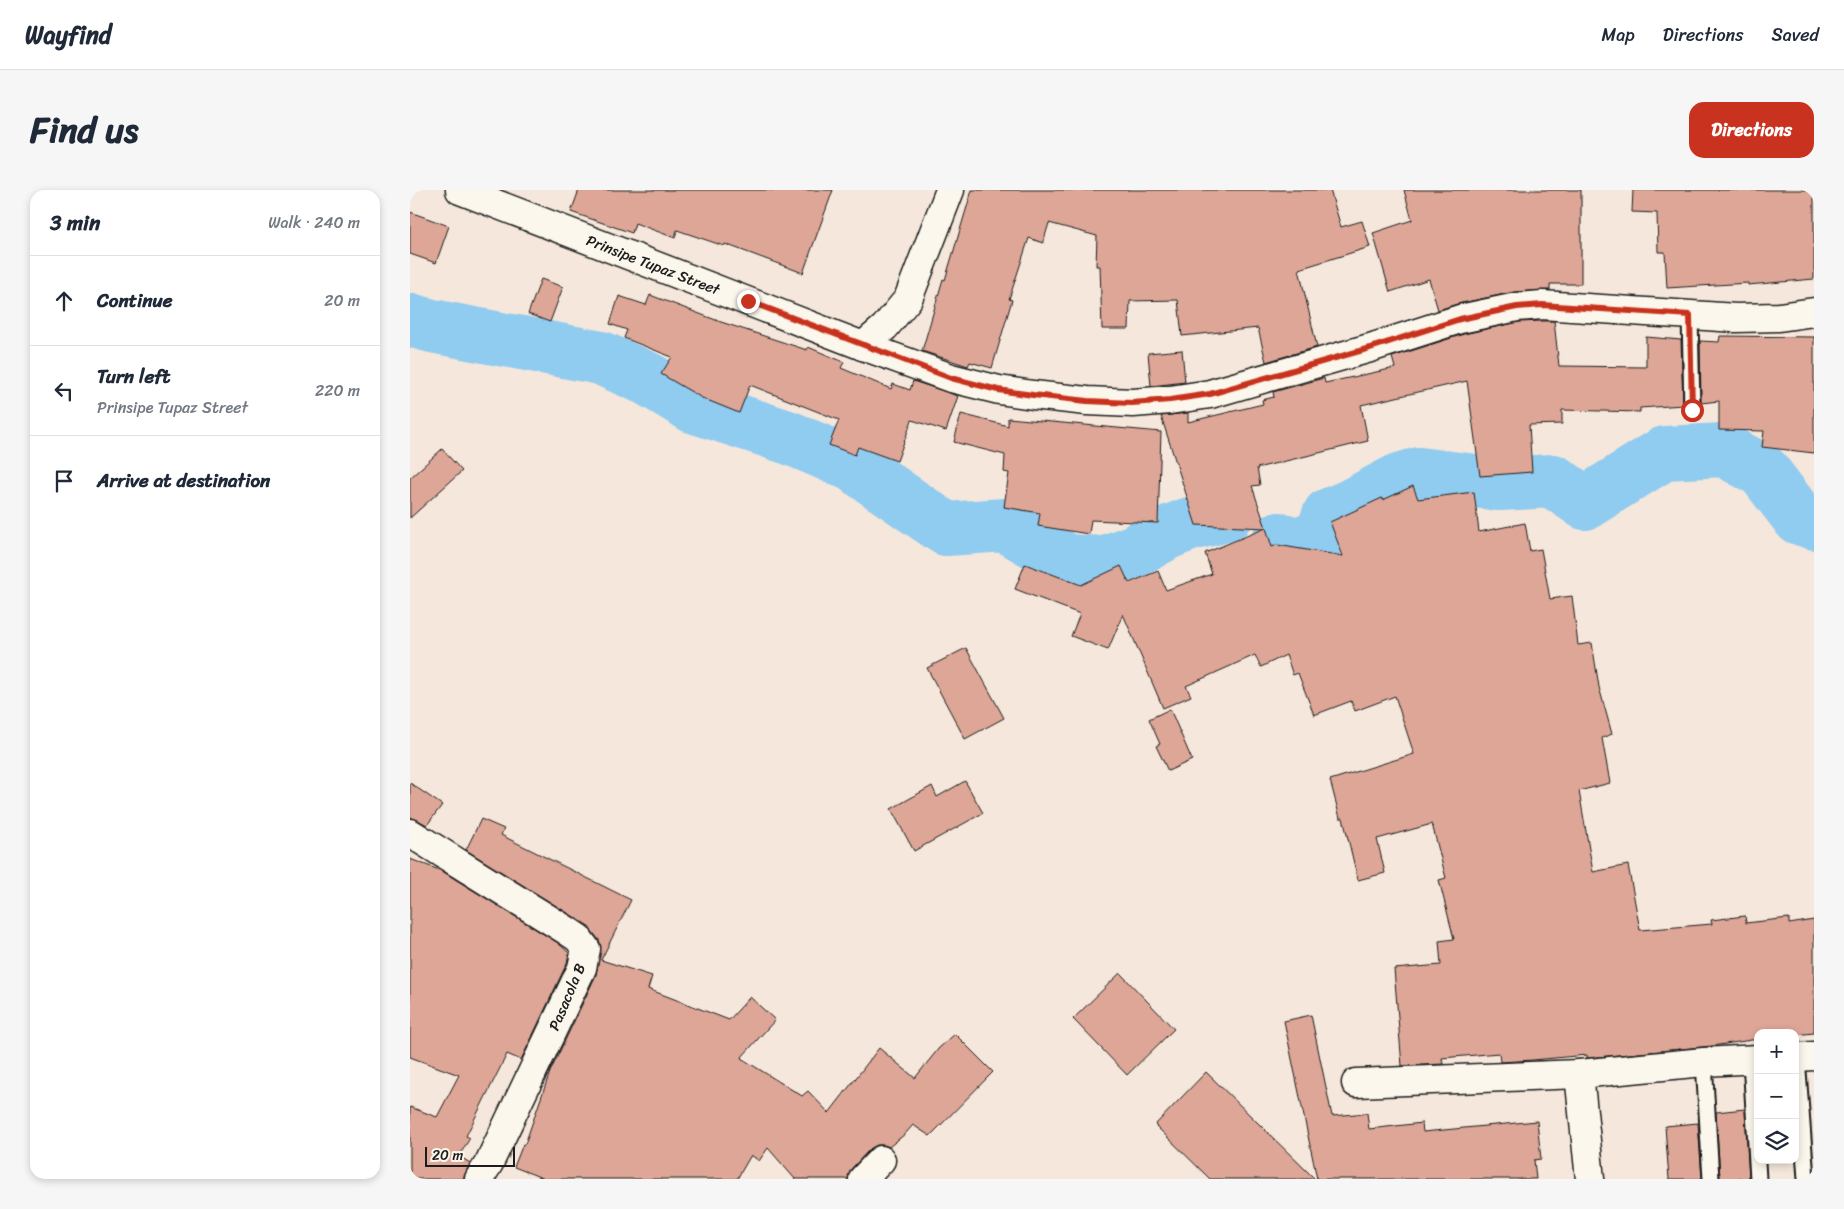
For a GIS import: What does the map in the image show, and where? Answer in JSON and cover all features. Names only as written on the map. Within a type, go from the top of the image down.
[{"type":"street","name":"Prinsipe Tupaz Street","points":[[460,190],[863,346],[951,378],[998,390],[1087,401],[1132,403],[1210,394],[1370,348],[1460,319],[1517,307],[1542,305],[1690,315],[1754,317],[1778,317],[1814,312]]},
{"type":"street","points":[[863,346],[885,327],[908,299],[950,190]]},
{"type":"street","name":"Pasacola B","points":[[410,833],[566,930],[578,938],[586,949],[582,968],[502,1137],[479,1179]]},
{"type":"street","points":[[1356,1083],[1579,1074],[1754,1059]]},
{"type":"street","points":[[1579,1074],[1590,1179]]},
{"type":"street","points":[[863,1179],[881,1160]]},
{"type":"lane","points":[[1690,315],[1692,410]]},
{"type":"lane","points":[[1802,1057],[1806,1179]]},
{"type":"lane","points":[[1704,1062],[1711,1179]]},
{"type":"lane","points":[[1755,1074],[1758,1179]]},
{"type":"building","points":[[579,190],[833,190],[803,273],[725,244],[724,246],[677,230],[675,238],[635,223],[632,233],[571,212]]},
{"type":"building","points":[[972,190],[1330,190],[1341,227],[1362,221],[1370,247],[1299,269],[1317,347],[1266,362],[1258,328],[1182,336],[1178,300],[1130,301],[1129,329],[1102,329],[1100,266],[1096,266],[1097,236],[1049,223],[1043,243],[1029,238],[1009,299],[1012,300],[992,368],[970,362],[968,366],[922,351]]},
{"type":"building","points":[[1404,190],[1581,190],[1581,284],[1550,284],[1550,290],[1514,292],[1438,310],[1429,279],[1390,292],[1373,233],[1412,220]]},
{"type":"building","points":[[1633,190],[1814,190],[1814,279],[1748,285],[1748,283],[1667,288],[1665,252],[1658,252],[1657,213],[1632,212]]},
{"type":"building","points":[[410,212],[449,226],[436,263],[410,254]]},
{"type":"building","points":[[541,279],[563,287],[550,322],[528,314]]},
{"type":"building","points":[[650,295],[721,322],[807,350],[808,347],[844,362],[841,368],[891,389],[893,384],[910,390],[913,381],[958,396],[946,431],[912,420],[897,461],[858,447],[855,455],[829,445],[839,420],[750,385],[739,413],[702,398],[661,374],[672,357],[624,338],[627,330],[610,324],[619,296],[646,305]]},
{"type":"building","points":[[1554,321],[1559,366],[1646,367],[1646,337],[1681,340],[1683,405],[1640,408],[1640,412],[1562,410],[1562,424],[1529,425],[1532,472],[1480,476],[1467,381],[1361,405],[1368,441],[1257,468],[1260,485],[1252,486],[1266,528],[1196,525],[1161,416],[1188,413],[1188,422],[1263,404],[1262,400],[1274,397],[1273,392],[1324,378],[1325,383],[1395,368],[1392,357],[1464,334],[1519,322]]},
{"type":"building","points":[[1720,336],[1814,337],[1814,453],[1762,447],[1764,431],[1719,430],[1719,401],[1701,403],[1700,341],[1719,342]]},
{"type":"building","points":[[1182,350],[1185,382],[1151,386],[1148,353]]},
{"type":"building","points":[[961,414],[1008,426],[1008,418],[1161,432],[1158,523],[1091,520],[1089,534],[1038,526],[1040,513],[1004,507],[1009,473],[1004,472],[1005,455],[954,442]]},
{"type":"building","points":[[442,449],[462,471],[410,518],[410,478]]},
{"type":"building","points":[[1413,486],[1418,499],[1474,492],[1479,532],[1525,523],[1530,551],[1541,549],[1550,599],[1572,596],[1578,645],[1592,643],[1599,687],[1612,734],[1602,738],[1610,783],[1579,791],[1593,872],[1628,865],[1640,930],[1712,924],[1711,920],[1745,916],[1746,923],[1789,918],[1789,924],[1814,920],[1814,1033],[1799,1035],[1799,1029],[1754,1029],[1754,1040],[1712,1046],[1587,1058],[1587,1055],[1500,1062],[1499,1053],[1442,1058],[1443,1064],[1402,1066],[1394,969],[1441,965],[1439,941],[1454,939],[1439,880],[1446,878],[1432,824],[1377,839],[1385,873],[1358,880],[1343,818],[1340,818],[1330,780],[1414,754],[1395,696],[1355,711],[1351,701],[1314,715],[1298,673],[1293,675],[1286,655],[1261,667],[1255,655],[1186,686],[1191,696],[1163,708],[1123,614],[1108,650],[1071,636],[1080,614],[1015,589],[1025,564],[1081,585],[1121,566],[1129,583],[1158,571],[1166,590],[1212,574],[1205,553],[1266,528],[1272,547],[1277,545],[1343,556],[1330,522],[1382,498],[1383,500]]},
{"type":"building","points":[[966,648],[1004,718],[965,739],[927,668]]},
{"type":"building","points":[[1170,709],[1192,760],[1168,771],[1156,746],[1160,744],[1149,719]]},
{"type":"building","points":[[965,781],[983,813],[914,851],[891,809],[932,786],[937,797]]},
{"type":"building","points":[[410,783],[442,805],[427,825],[410,817]]},
{"type":"building","points":[[481,819],[504,829],[501,835],[631,900],[601,960],[652,976],[648,989],[729,1020],[750,997],[775,1020],[741,1058],[802,1096],[808,1091],[829,1113],[879,1048],[915,1078],[939,1048],[955,1034],[993,1072],[930,1136],[913,1125],[889,1147],[877,1145],[870,1149],[852,1168],[848,1179],[795,1179],[768,1148],[759,1161],[751,1155],[737,1179],[545,1179],[514,1167],[523,1144],[525,1144],[550,1072],[596,975],[601,946],[599,940],[587,925],[466,850]]},
{"type":"building","points":[[410,859],[442,871],[558,943],[569,953],[567,963],[521,1060],[507,1054],[466,1136],[470,1138],[459,1156],[470,1163],[463,1179],[410,1179],[410,1107],[437,1117],[459,1075],[410,1057]]},
{"type":"building","points":[[1120,973],[1174,1029],[1127,1075],[1073,1019]]},
{"type":"building","points":[[1311,1015],[1332,1116],[1367,1113],[1369,1129],[1422,1123],[1423,1132],[1537,1121],[1541,1159],[1534,1160],[1536,1179],[1317,1179],[1284,1021]]},
{"type":"building","points":[[1206,1072],[1315,1179],[1210,1179],[1155,1125]]},
{"type":"building","points":[[1745,1109],[1749,1179],[1720,1179],[1716,1112]]},
{"type":"building","points":[[1698,1123],[1702,1179],[1669,1179],[1665,1126]]},
{"type":"waterway","points":[[410,320],[432,326],[601,358],[648,379],[693,406],[790,438],[853,465],[946,529],[1005,525],[1067,561],[1103,563],[1135,551],[1169,532],[1190,524],[1226,515]]},
{"type":"waterway","points":[[1279,539],[1301,545],[1322,534],[1329,515],[1399,480],[1419,474],[1499,484],[1553,481],[1585,503],[1665,453],[1724,450],[1763,471],[1799,518],[1814,523]]},
{"type":"route","points":[[748,301],[951,378],[998,390],[1033,395],[1087,401],[1132,403],[1210,394],[1370,348],[1460,319],[1517,307],[1542,305],[1690,315],[1692,410]]}]
